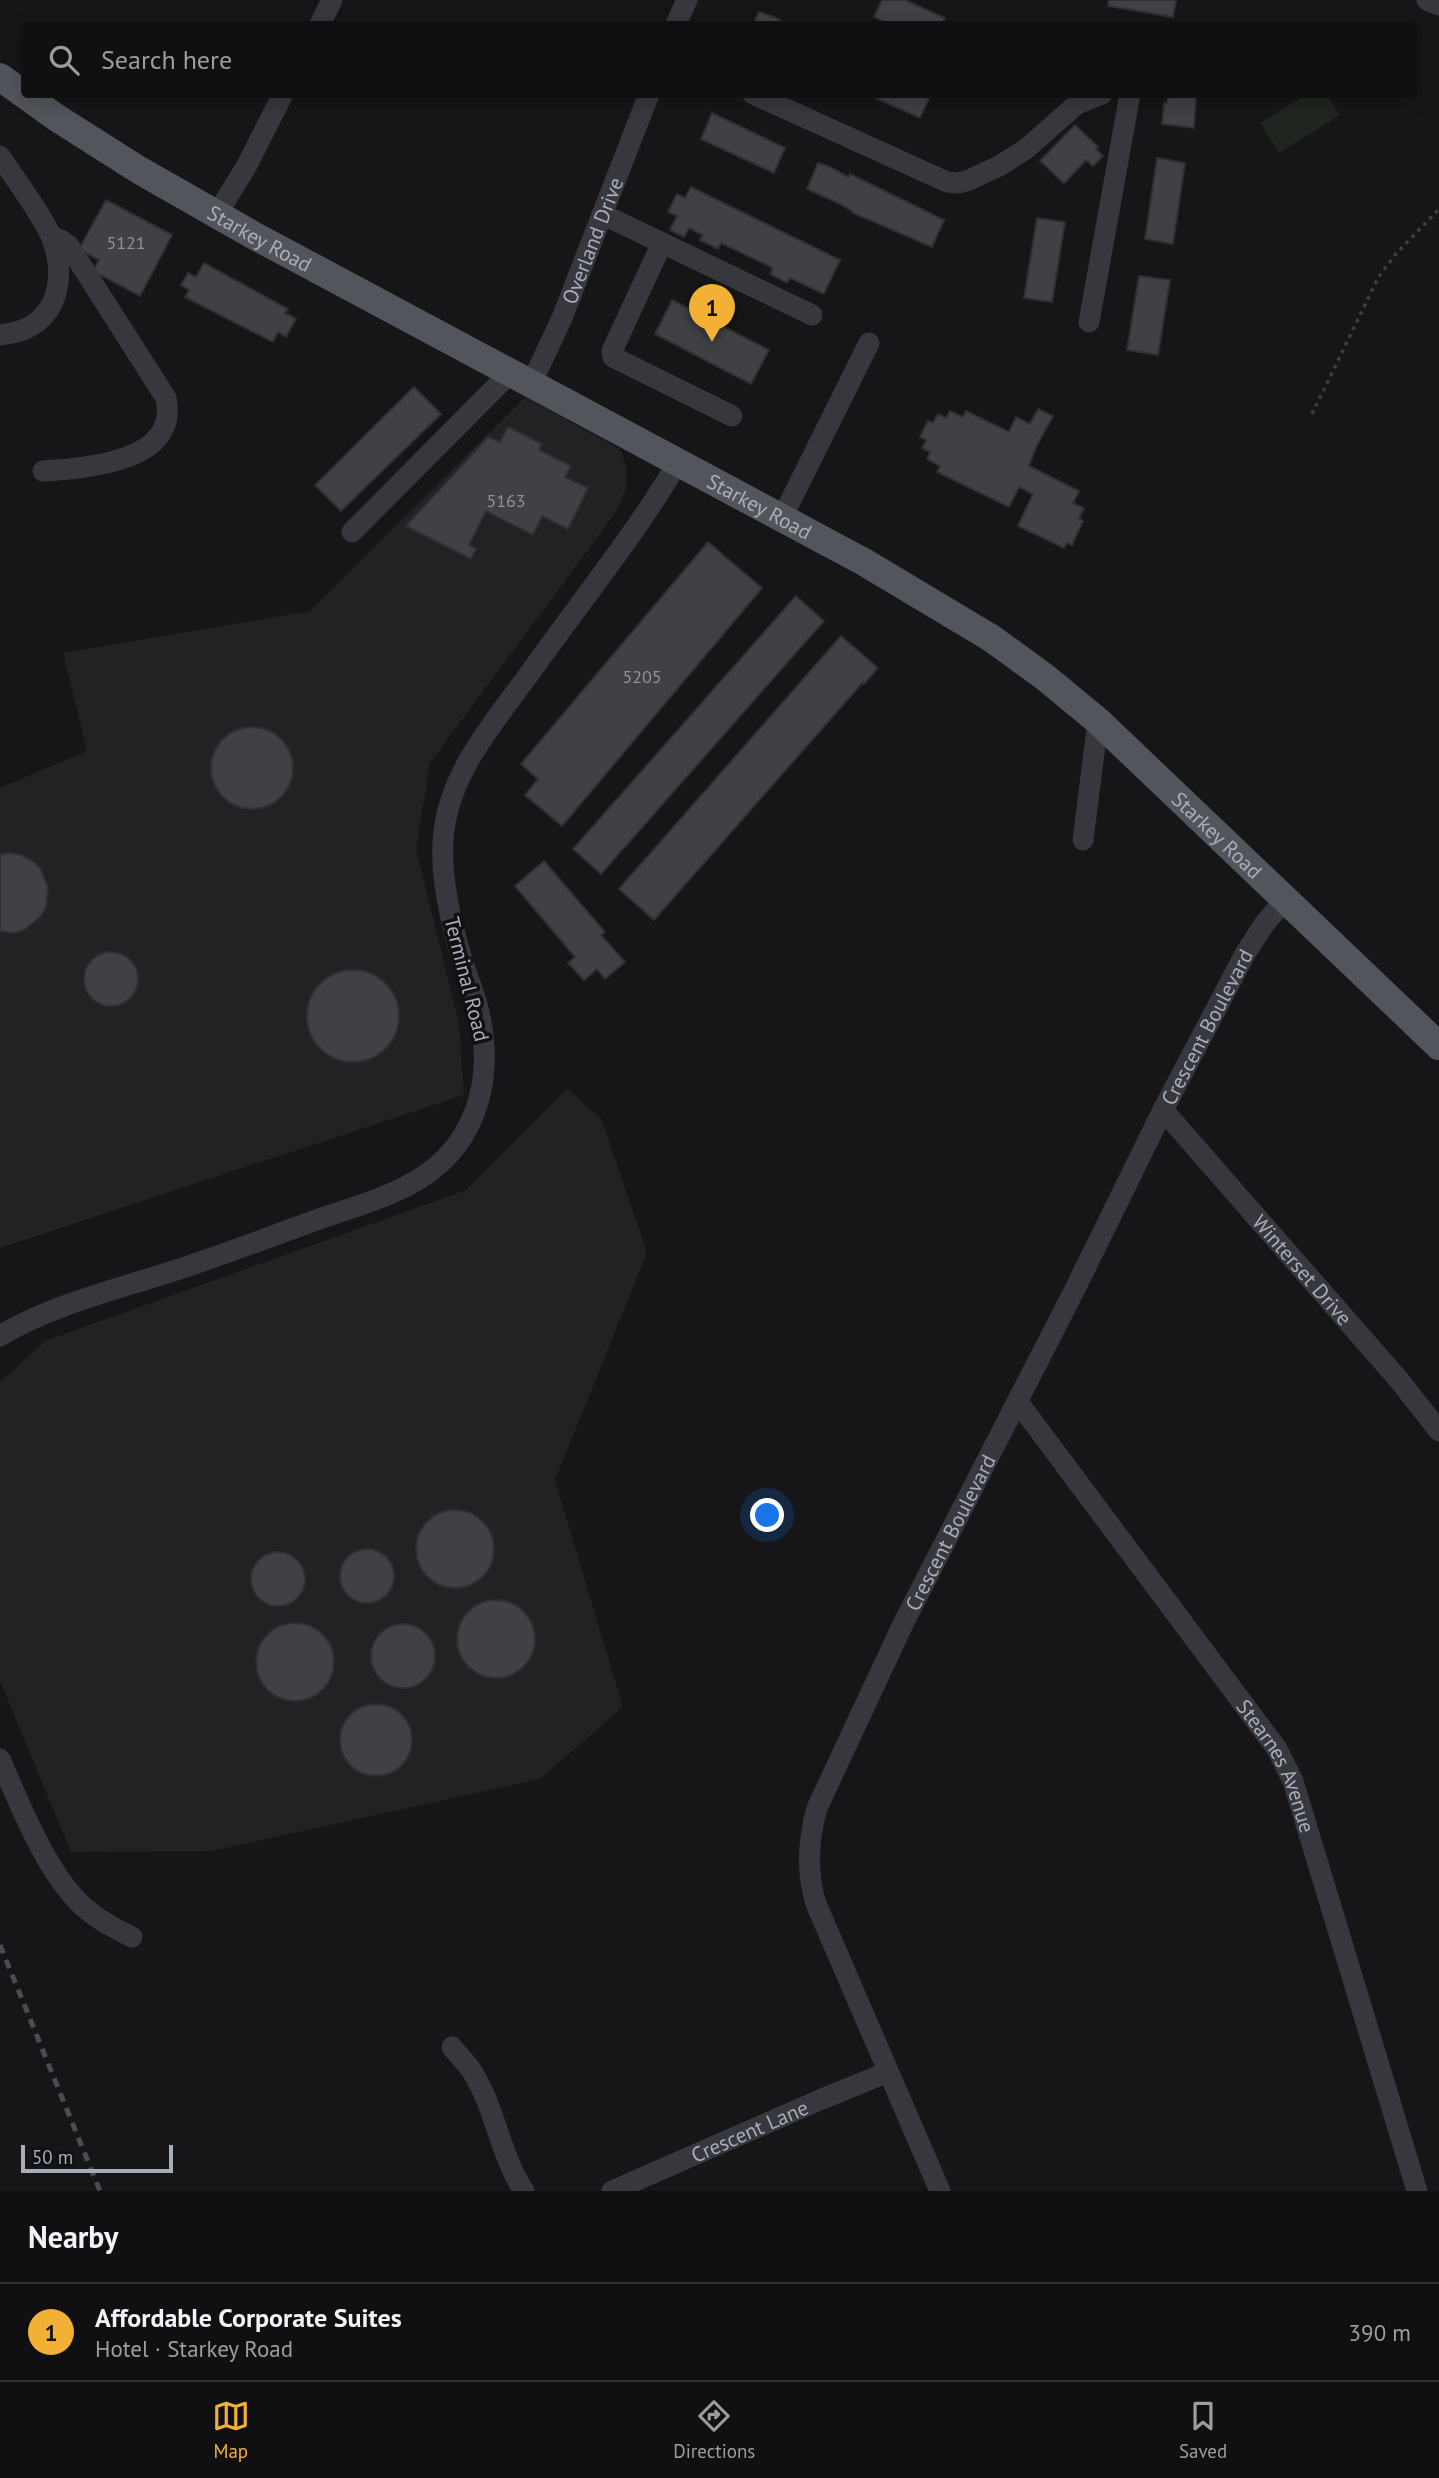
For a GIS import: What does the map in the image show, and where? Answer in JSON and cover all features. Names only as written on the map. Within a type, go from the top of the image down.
[{"type":"main road","name":"Starkey Road","points":[[0,77],[21,92]]},
{"type":"main road","name":"Starkey Road","points":[[29,98],[139,170],[217,214],[864,562],[991,638],[1046,678],[1098,721],[1439,1046]]},
{"type":"street","points":[[321,21],[331,0]]},
{"type":"street","points":[[678,21],[687,0]]},
{"type":"street","points":[[1427,0],[1439,5]]},
{"type":"street","points":[[217,214],[246,167],[282,98]]},
{"type":"street","name":"Overland Drive","points":[[352,532],[521,378],[562,318],[647,98]]},
{"type":"street","points":[[762,98],[947,181],[959,183],[999,166],[1026,149],[1077,104],[1092,98]]},
{"type":"street","points":[[1089,322],[1129,98]]},
{"type":"street","points":[[0,335],[19,332],[32,326],[55,300],[60,284],[52,237],[4,170]]},
{"type":"street","points":[[602,214],[812,315]]},
{"type":"street","points":[[43,471],[102,465],[125,458],[161,436],[169,409],[166,398],[88,273],[69,246],[52,237]]},
{"type":"street","points":[[662,243],[612,351],[613,357],[732,416]]},
{"type":"street","points":[[782,518],[869,342]]},
{"type":"street","name":"Terminal Road","points":[[0,1336],[68,1305],[367,1202],[415,1182],[451,1153],[466,1132],[477,1108],[483,1086],[485,1050],[481,1020],[459,950],[447,896],[442,850],[453,795],[475,750],[652,506],[678,462]]},
{"type":"street","points":[[1083,840],[1098,721]]},
{"type":"street","name":"Crescent Boulevard","points":[[940,2191],[816,1904],[808,1861],[810,1834],[817,1808],[904,1622],[1018,1402],[1163,1110],[1245,954],[1265,923],[1285,900]]},
{"type":"street","name":"Winterset Drive","points":[[1163,1110],[1399,1380],[1439,1431]]},
{"type":"street","name":"Stearnes Avenue","points":[[1018,1402],[1277,1749],[1293,1781],[1417,2191]]},
{"type":"street","points":[[0,1759],[51,1868],[67,1890],[86,1909],[108,1925],[132,1937]]},
{"type":"street","points":[[452,2047],[473,2073],[487,2103],[508,2164],[524,2191]]},
{"type":"street","name":"Crescent Lane","points":[[612,2191],[888,2072]]},
{"type":"path","points":[[1312,414],[1378,278],[1395,254],[1439,209]]},
{"type":"shaded area","points":[[1301,98],[1329,98],[1340,115],[1279,153],[1260,123]]},
{"type":"shaded area","points":[[525,397],[620,449],[626,466],[626,489],[616,512],[430,763],[416,849],[459,1023],[464,1095],[0,1248],[0,788],[87,751],[63,653],[310,611]]},
{"type":"shaded area","points":[[567,1088],[602,1120],[647,1253],[555,1480],[623,1707],[540,1779],[212,1851],[71,1852],[0,1681],[0,1382],[45,1341],[466,1190]]},
{"type":"building","points":[[882,0],[905,0],[945,18],[944,21],[883,21],[874,17]]},
{"type":"building","points":[[1109,0],[1176,0],[1173,17],[1108,6]]},
{"type":"building","points":[[759,12],[781,21],[754,21]]},
{"type":"building","points":[[876,98],[929,98],[920,118]]},
{"type":"building","points":[[1168,98],[1196,98],[1194,128],[1162,124],[1164,103],[1167,103]]},
{"type":"building","points":[[712,113],[785,148],[774,173],[701,139]]},
{"type":"building","points":[[1075,125],[1098,147],[1096,149],[1103,156],[1093,166],[1086,160],[1064,183],[1040,161]]},
{"type":"building","points":[[1157,158],[1185,163],[1173,244],[1145,239]]},
{"type":"building","points":[[818,163],[848,177],[850,174],[944,220],[932,247],[851,212],[807,189]]},
{"type":"building","points":[[691,187],[840,260],[824,294],[790,278],[787,283],[770,274],[773,268],[721,243],[718,249],[700,240],[703,235],[689,228],[684,237],[670,230],[677,216],[668,212],[677,194],[685,198]]},
{"type":"building","points":[[106,200],[172,235],[140,296],[93,271],[99,260],[79,249]]},
{"type":"building","points":[[1037,218],[1065,222],[1052,302],[1024,298]]},
{"type":"building","points":[[204,263],[288,309],[285,313],[296,319],[286,337],[278,332],[273,342],[185,297],[189,290],[181,285],[188,273],[196,277]]},
{"type":"building","points":[[1139,276],[1170,280],[1158,355],[1127,350]]},
{"type":"building","points":[[672,300],[769,350],[751,384],[655,334]]},
{"type":"building","points":[[414,387],[441,414],[341,511],[315,485]]},
{"type":"building","points":[[1038,409],[1053,416],[1029,466],[1079,491],[1073,503],[1084,508],[1079,518],[1083,521],[1072,545],[1067,543],[1064,548],[1018,526],[1033,494],[1019,487],[1009,507],[937,472],[940,466],[927,459],[930,452],[922,448],[926,440],[920,437],[928,421],[933,423],[938,414],[946,418],[950,411],[963,417],[966,411],[1009,432],[1016,417],[1030,424]]},
{"type":"building","points":[[508,427],[542,444],[539,450],[571,466],[565,477],[588,488],[568,529],[542,516],[533,535],[486,511],[469,545],[476,549],[471,559],[406,526],[488,437],[500,442]]},
{"type":"building","points":[[708,542],[762,588],[562,826],[525,795],[538,779],[521,764]]},
{"type":"building","points":[[796,596],[824,621],[601,874],[573,849]]},
{"type":"building","points":[[841,636],[878,668],[654,920],[619,889]]},
{"type":"building","points":[[244,727],[260,727],[275,734],[286,745],[293,760],[290,784],[281,797],[260,809],[244,809],[229,802],[218,791],[211,776],[211,760],[218,745],[229,734]]},
{"type":"building","points":[[8,853],[33,861],[40,868],[48,887],[46,908],[40,917],[24,930],[13,933],[0,931],[0,855]]},
{"type":"building","points":[[544,861],[605,932],[601,935],[625,962],[605,979],[597,969],[584,980],[568,963],[575,957],[515,886]]},
{"type":"building","points":[[111,952],[130,960],[138,979],[130,998],[111,1006],[92,998],[84,979],[92,960]]},
{"type":"building","points":[[353,970],[370,974],[385,984],[395,999],[399,1016],[395,1033],[385,1048],[370,1058],[353,1062],[336,1058],[321,1048],[311,1033],[307,1016],[311,999],[321,984],[336,974]]},
{"type":"building","points":[[447,1510],[463,1510],[477,1516],[488,1527],[494,1541],[494,1557],[488,1571],[477,1582],[463,1588],[447,1588],[433,1582],[422,1571],[416,1557],[416,1541],[422,1527],[433,1516]]},
{"type":"building","points":[[367,1549],[386,1557],[394,1576],[386,1595],[367,1603],[348,1595],[340,1576],[348,1557]]},
{"type":"building","points":[[278,1552],[297,1560],[305,1579],[297,1598],[278,1606],[259,1598],[251,1579],[259,1560]]},
{"type":"building","points":[[488,1600],[504,1600],[518,1606],[529,1617],[535,1631],[535,1647],[529,1661],[518,1672],[504,1678],[488,1678],[474,1672],[463,1661],[457,1647],[457,1631],[463,1617],[474,1606]]},
{"type":"building","points":[[287,1623],[303,1623],[317,1629],[328,1640],[334,1654],[334,1670],[328,1684],[317,1695],[303,1701],[287,1701],[273,1695],[262,1684],[256,1670],[256,1654],[262,1640],[273,1629]]},
{"type":"building","points":[[397,1624],[409,1624],[426,1633],[433,1644],[433,1668],[426,1679],[409,1688],[397,1688],[385,1683],[376,1674],[371,1662],[371,1650],[376,1638],[385,1629]]},
{"type":"building","points":[[376,1704],[396,1710],[406,1720],[412,1740],[406,1760],[396,1770],[376,1776],[356,1770],[346,1760],[340,1740],[346,1720],[356,1710]]},
{"type":"railway","points":[[0,1945],[100,2191]]},
{"type":"place","name":"Affordable Corporate Suites","points":[[712,342]]}]
